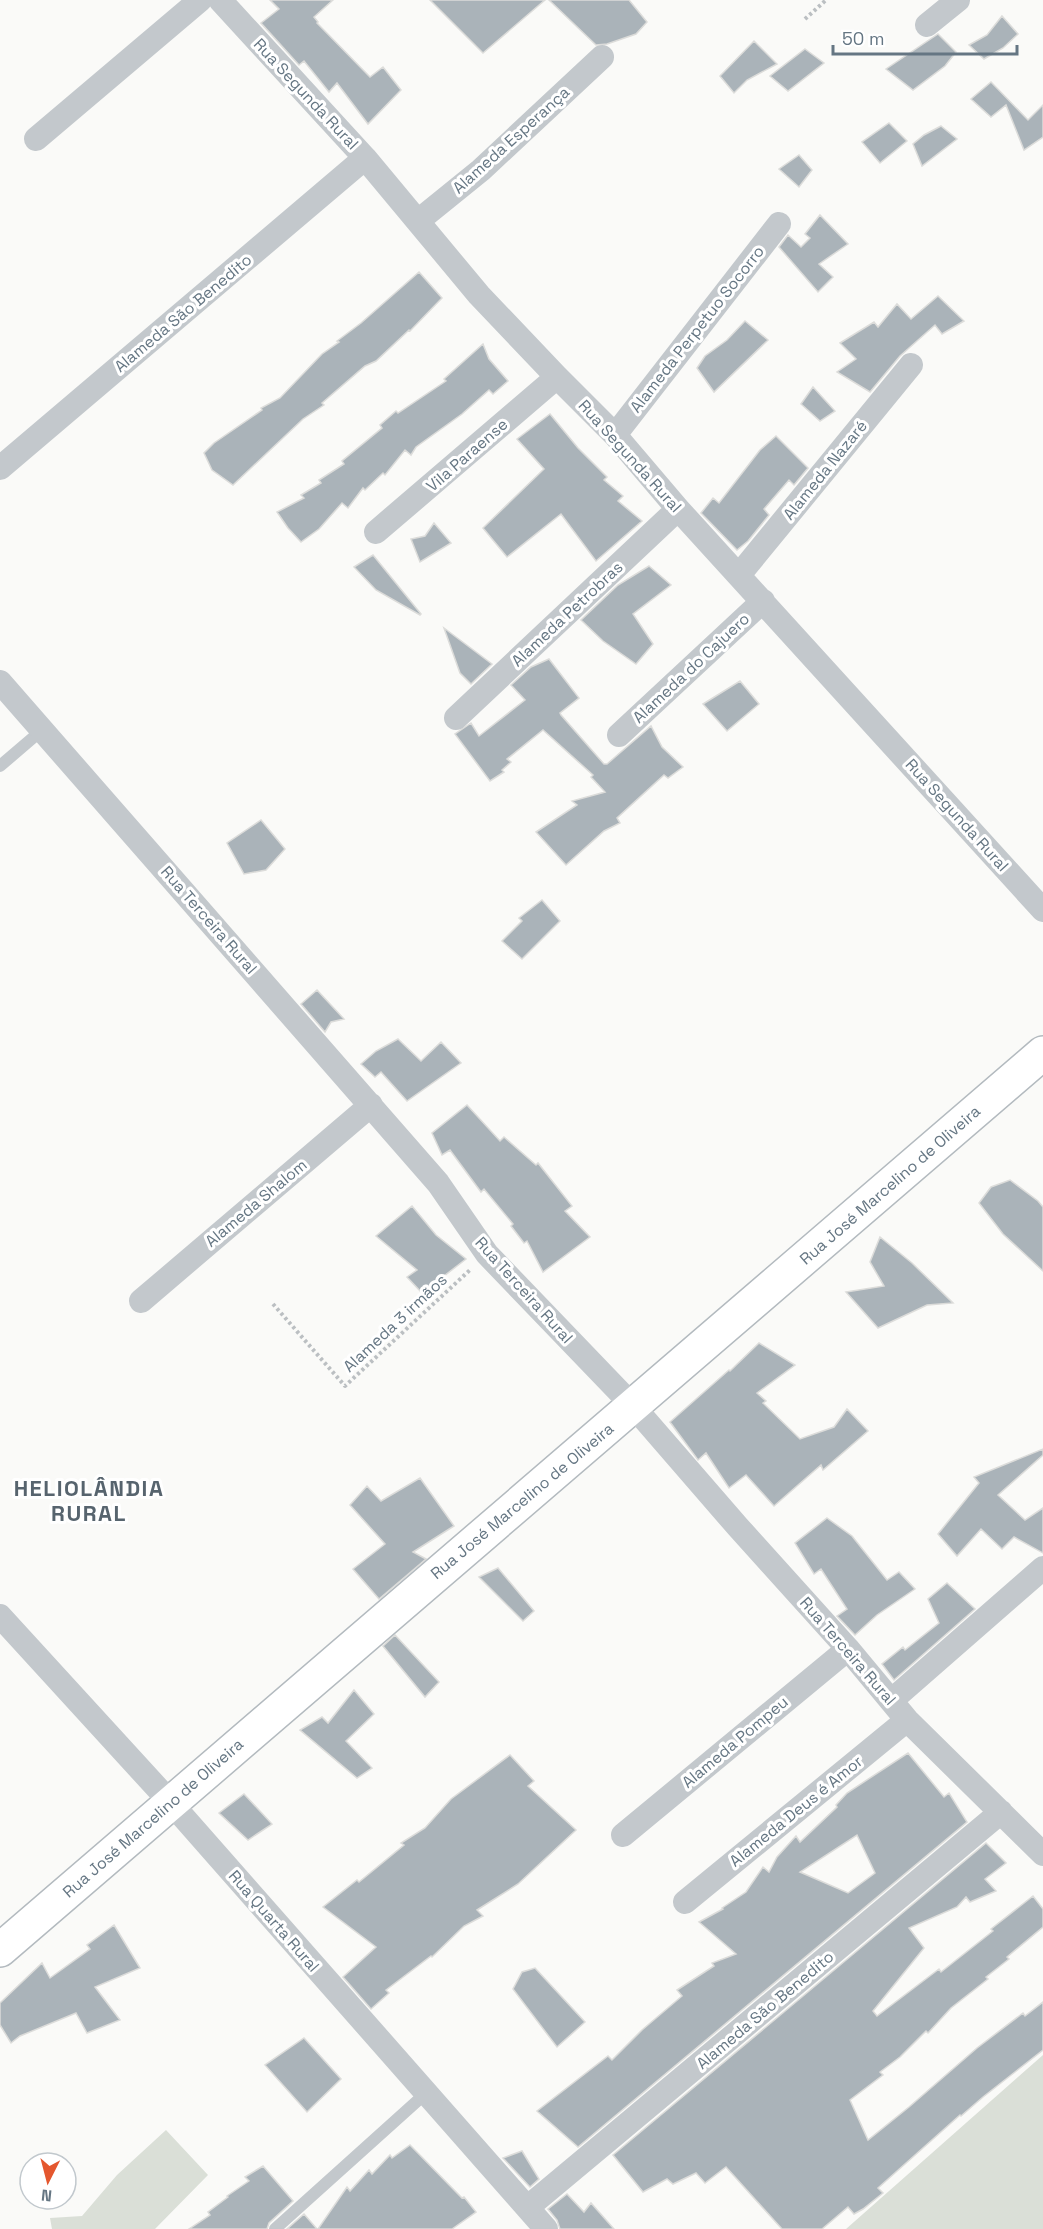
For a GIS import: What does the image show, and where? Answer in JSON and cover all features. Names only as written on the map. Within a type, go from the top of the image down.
[{"type":"street","points":[[36,139],[200,0]]},
{"type":"street","points":[[927,25],[958,0]]},
{"type":"street","name":"Rua Segunda Rural","points":[[225,2],[365,158],[479,295],[615,435],[678,509],[1043,910]]},
{"type":"street","name":"Alameda Esperança","points":[[418,221],[481,170],[602,57]]},
{"type":"street","name":"Alameda São Benedito","points":[[0,468],[365,158]]},
{"type":"street","name":"Alameda Perpetuo Socorro","points":[[615,435],[779,224]]},
{"type":"street","name":"Alameda Nazaré","points":[[739,575],[911,365]]},
{"type":"street","name":"Vila Paraense","points":[[376,532],[557,377]]},
{"type":"street","name":"Alameda Petrobras","points":[[456,718],[678,509]]},
{"type":"street","name":"Alameda do Cajuero","points":[[619,735],[763,601]]},
{"type":"street","name":"Rua Terceira Rural","points":[[2,688],[42,730],[438,1183],[487,1254],[634,1407],[738,1527],[848,1648],[907,1720],[1043,1854]]},
{"type":"street","name":"Rua José Marcelino de Oliveira","points":[[0,1950],[1043,1053]]},
{"type":"street","name":"Alameda Shalom","points":[[141,1301],[371,1105]]},
{"type":"street","points":[[892,1700],[1043,1568]]},
{"type":"street","name":"Rua Quarta Rural","points":[[0,1616],[171,1803],[546,2229]]},
{"type":"street","name":"Alameda Pompeu","points":[[623,1835],[848,1648]]},
{"type":"street","name":"Alameda Deus é Amor","points":[[685,1902],[907,1720]]},
{"type":"street","name":"Alameda São Benedito","points":[[528,2207],[1001,1812]]},
{"type":"lane","points":[[0,766],[42,730]]},
{"type":"lane","points":[[275,2229],[426,2094]]},
{"type":"path","points":[[805,19],[826,0]]},
{"type":"path","name":"Alameda 3 irmãos","points":[[273,1304],[345,1386],[487,1254]]},
{"type":"shaded area","points":[[1043,2055],[1043,2229],[846,2229]]},
{"type":"shaded area","points":[[166,2130],[208,2175],[155,2229],[52,2229],[50,2218],[82,2216],[117,2175]]},
{"type":"building","points":[[270,0],[333,0],[314,17],[317,23],[370,77],[383,67],[401,90],[368,124],[337,83],[329,92],[304,61],[299,65],[261,23],[279,9]]},
{"type":"building","points":[[430,0],[545,0],[483,53]]},
{"type":"building","points":[[549,0],[629,0],[647,22],[636,34],[607,44],[596,45]]},
{"type":"building","points":[[1002,16],[1018,34],[1003,48],[984,59],[969,45],[987,35]]},
{"type":"building","points":[[938,34],[956,52],[945,66],[913,90],[886,69]]},
{"type":"building","points":[[754,41],[777,64],[747,80],[734,93],[720,76]]},
{"type":"building","points":[[805,49],[824,63],[788,91],[770,76]]},
{"type":"building","points":[[991,82],[1028,120],[1043,105],[1043,137],[1024,150],[1006,105],[991,117],[971,99]]},
{"type":"building","points":[[889,123],[907,141],[880,163],[862,142]]},
{"type":"building","points":[[941,126],[957,139],[922,166],[913,144]]},
{"type":"building","points":[[799,155],[812,170],[799,187],[779,169]]},
{"type":"building","points":[[820,215],[848,244],[819,264],[833,277],[818,292],[779,247],[788,235],[801,247],[810,238],[805,234]]},
{"type":"building","points":[[419,272],[442,298],[410,331],[322,403],[324,405],[303,419],[233,485],[212,470],[204,453],[214,443],[262,410],[261,408],[280,398],[322,354],[339,342],[337,341]]},
{"type":"building","points":[[938,296],[964,321],[942,334],[935,325],[900,356],[870,392],[837,372],[856,359],[840,343],[874,322],[878,327],[897,304],[911,319]]},
{"type":"building","points":[[745,321],[768,340],[714,392],[697,368],[705,356],[727,340]]},
{"type":"building","points":[[483,344],[489,359],[508,381],[493,394],[489,390],[462,414],[416,447],[411,455],[405,450],[385,475],[383,473],[365,490],[363,488],[348,508],[342,503],[319,529],[301,542],[277,512],[304,498],[301,495],[321,483],[319,480],[344,464],[342,461],[382,428],[380,425],[396,411],[398,413],[446,381],[444,379]]},
{"type":"building","points":[[813,387],[835,411],[820,421],[801,404]]},
{"type":"building","points":[[550,414],[578,448],[607,477],[604,480],[623,496],[618,501],[642,521],[596,561],[561,514],[507,557],[483,528],[544,469],[517,439]]},
{"type":"building","points":[[776,436],[808,468],[794,485],[789,480],[764,509],[769,515],[748,541],[737,550],[701,513],[713,498],[719,503],[760,450]]},
{"type":"building","points":[[434,523],[451,543],[420,562],[411,539],[425,536]]},
{"type":"building","points":[[373,555],[420,615],[376,590],[354,567]]},
{"type":"building","points":[[649,566],[671,585],[633,614],[653,644],[636,664],[603,641],[581,620],[618,585]]},
{"type":"building","points":[[444,628],[492,664],[471,684],[460,673]]},
{"type":"building","points":[[549,659],[579,698],[560,713],[561,715],[604,764],[607,764],[651,726],[662,747],[683,767],[668,778],[664,775],[617,818],[620,823],[604,831],[566,865],[536,832],[577,805],[572,801],[605,792],[591,777],[593,775],[543,730],[507,759],[511,762],[502,770],[504,772],[490,781],[455,734],[471,723],[479,736],[525,700],[511,685],[531,667]]},
{"type":"building","points":[[740,681],[759,704],[727,731],[703,704]]},
{"type":"building","points":[[261,820],[285,849],[266,870],[244,874],[227,843]]},
{"type":"building","points":[[542,900],[560,921],[522,959],[502,941],[522,921],[519,918]]},
{"type":"building","points":[[317,990],[344,1019],[331,1022],[325,1032],[301,1004]]},
{"type":"building","points":[[398,1039],[421,1061],[441,1042],[461,1063],[407,1101],[381,1072],[375,1077],[361,1064],[376,1051]]},
{"type":"building","points":[[467,1105],[500,1141],[504,1137],[536,1165],[538,1163],[572,1206],[565,1211],[590,1237],[543,1272],[527,1241],[524,1243],[511,1226],[513,1224],[484,1189],[481,1192],[450,1150],[442,1155],[432,1133]]},
{"type":"building","points":[[1010,1180],[1043,1207],[1043,1271],[1003,1234],[979,1203],[991,1187]]},
{"type":"building","points":[[412,1206],[436,1235],[466,1259],[422,1293],[407,1277],[417,1270],[376,1236]]},
{"type":"building","points":[[880,1237],[912,1263],[953,1303],[927,1305],[878,1328],[846,1292],[884,1286],[870,1262]]},
{"type":"building","points":[[759,1343],[795,1365],[757,1393],[766,1401],[763,1403],[800,1439],[834,1427],[847,1409],[868,1431],[823,1470],[821,1465],[774,1506],[746,1475],[729,1488],[706,1453],[698,1460],[670,1422]]},
{"type":"building","points":[[1043,1449],[1043,1455],[998,1495],[1025,1520],[1043,1508],[1043,1553],[1014,1537],[1002,1549],[981,1529],[957,1556],[938,1534],[979,1483],[974,1477]]},
{"type":"building","points":[[420,1478],[454,1526],[413,1552],[426,1559],[379,1599],[353,1569],[385,1544],[350,1505],[367,1486],[381,1501]]},
{"type":"building","points":[[827,1518],[852,1536],[887,1580],[899,1572],[915,1589],[877,1615],[855,1635],[837,1616],[847,1609],[821,1569],[814,1574],[795,1543]]},
{"type":"building","points":[[498,1568],[534,1611],[523,1621],[479,1577]]},
{"type":"building","points":[[947,1583],[975,1609],[894,1680],[882,1664],[903,1647],[905,1650],[939,1623],[928,1599]]},
{"type":"building","points":[[395,1635],[439,1682],[425,1697],[383,1646]]},
{"type":"building","points":[[354,1690],[374,1714],[346,1741],[372,1768],[357,1778],[300,1730],[322,1717],[328,1723]]},
{"type":"building","points":[[908,1753],[944,1797],[949,1793],[967,1822],[578,2147],[537,2111],[608,2056],[612,2060],[642,2030],[682,1996],[677,1990],[714,1966],[712,1963],[736,1954],[699,1922],[723,1909],[746,1892],[763,1867],[769,1872],[777,1857],[796,1836],[800,1842],[837,1807],[836,1805],[847,1793]],"holes":[[[857,1835],[875,1873],[848,1893],[800,1872]]]},
{"type":"building","points":[[510,1755],[534,1781],[528,1786],[576,1830],[518,1884],[477,1910],[483,1916],[464,1926],[432,1957],[386,1990],[389,1993],[371,2009],[343,1977],[376,1947],[323,1907],[357,1880],[359,1882],[404,1845],[401,1843],[425,1828],[451,1799]]},
{"type":"building","points":[[244,1794],[272,1824],[248,1840],[219,1813]]},
{"type":"building","points":[[986,1843],[1006,1863],[985,1879],[996,1891],[970,1902],[966,1897],[957,1907],[909,1928],[924,1948],[873,2011],[877,2016],[939,1969],[941,1972],[1033,1896],[1043,1909],[1043,1927],[1007,1957],[1009,1959],[986,1977],[988,1979],[951,2008],[928,2033],[926,2031],[900,2057],[880,2072],[883,2075],[850,2100],[868,2140],[977,2048],[1023,2013],[1025,2016],[1043,2002],[1043,2050],[960,2115],[878,2188],[883,2193],[854,2214],[848,2207],[822,2229],[782,2229],[726,2167],[705,2183],[696,2173],[673,2184],[667,2179],[643,2192],[613,2155]]},
{"type":"building","points":[[114,1925],[140,1968],[95,1987],[120,2020],[87,2033],[76,2013],[20,2036],[11,2043],[0,2025],[0,2003],[42,1963],[50,1978],[90,1949],[87,1945]]},
{"type":"building","points":[[535,1968],[585,2022],[557,2047],[513,1989],[522,1972]]},
{"type":"building","points":[[304,2038],[341,2079],[307,2112],[265,2065]]},
{"type":"building","points":[[410,2145],[462,2198],[464,2197],[476,2212],[452,2229],[318,2229],[347,2187],[350,2191],[369,2170],[372,2174],[390,2155],[392,2158]]},
{"type":"building","points":[[522,2151],[539,2179],[530,2187],[503,2158]]},
{"type":"building","points":[[263,2166],[293,2201],[269,2223],[267,2229],[189,2229],[210,2215],[208,2212],[249,2181],[245,2177]]},
{"type":"building","points":[[567,2194],[584,2212],[591,2203],[614,2229],[560,2229],[557,2220],[548,2209]]},
{"type":"building","points":[[304,2214],[317,2229],[287,2229]]},
{"type":"district","name":"HELIOLÂNDIA RURAL","points":[[89,1500]]}]
